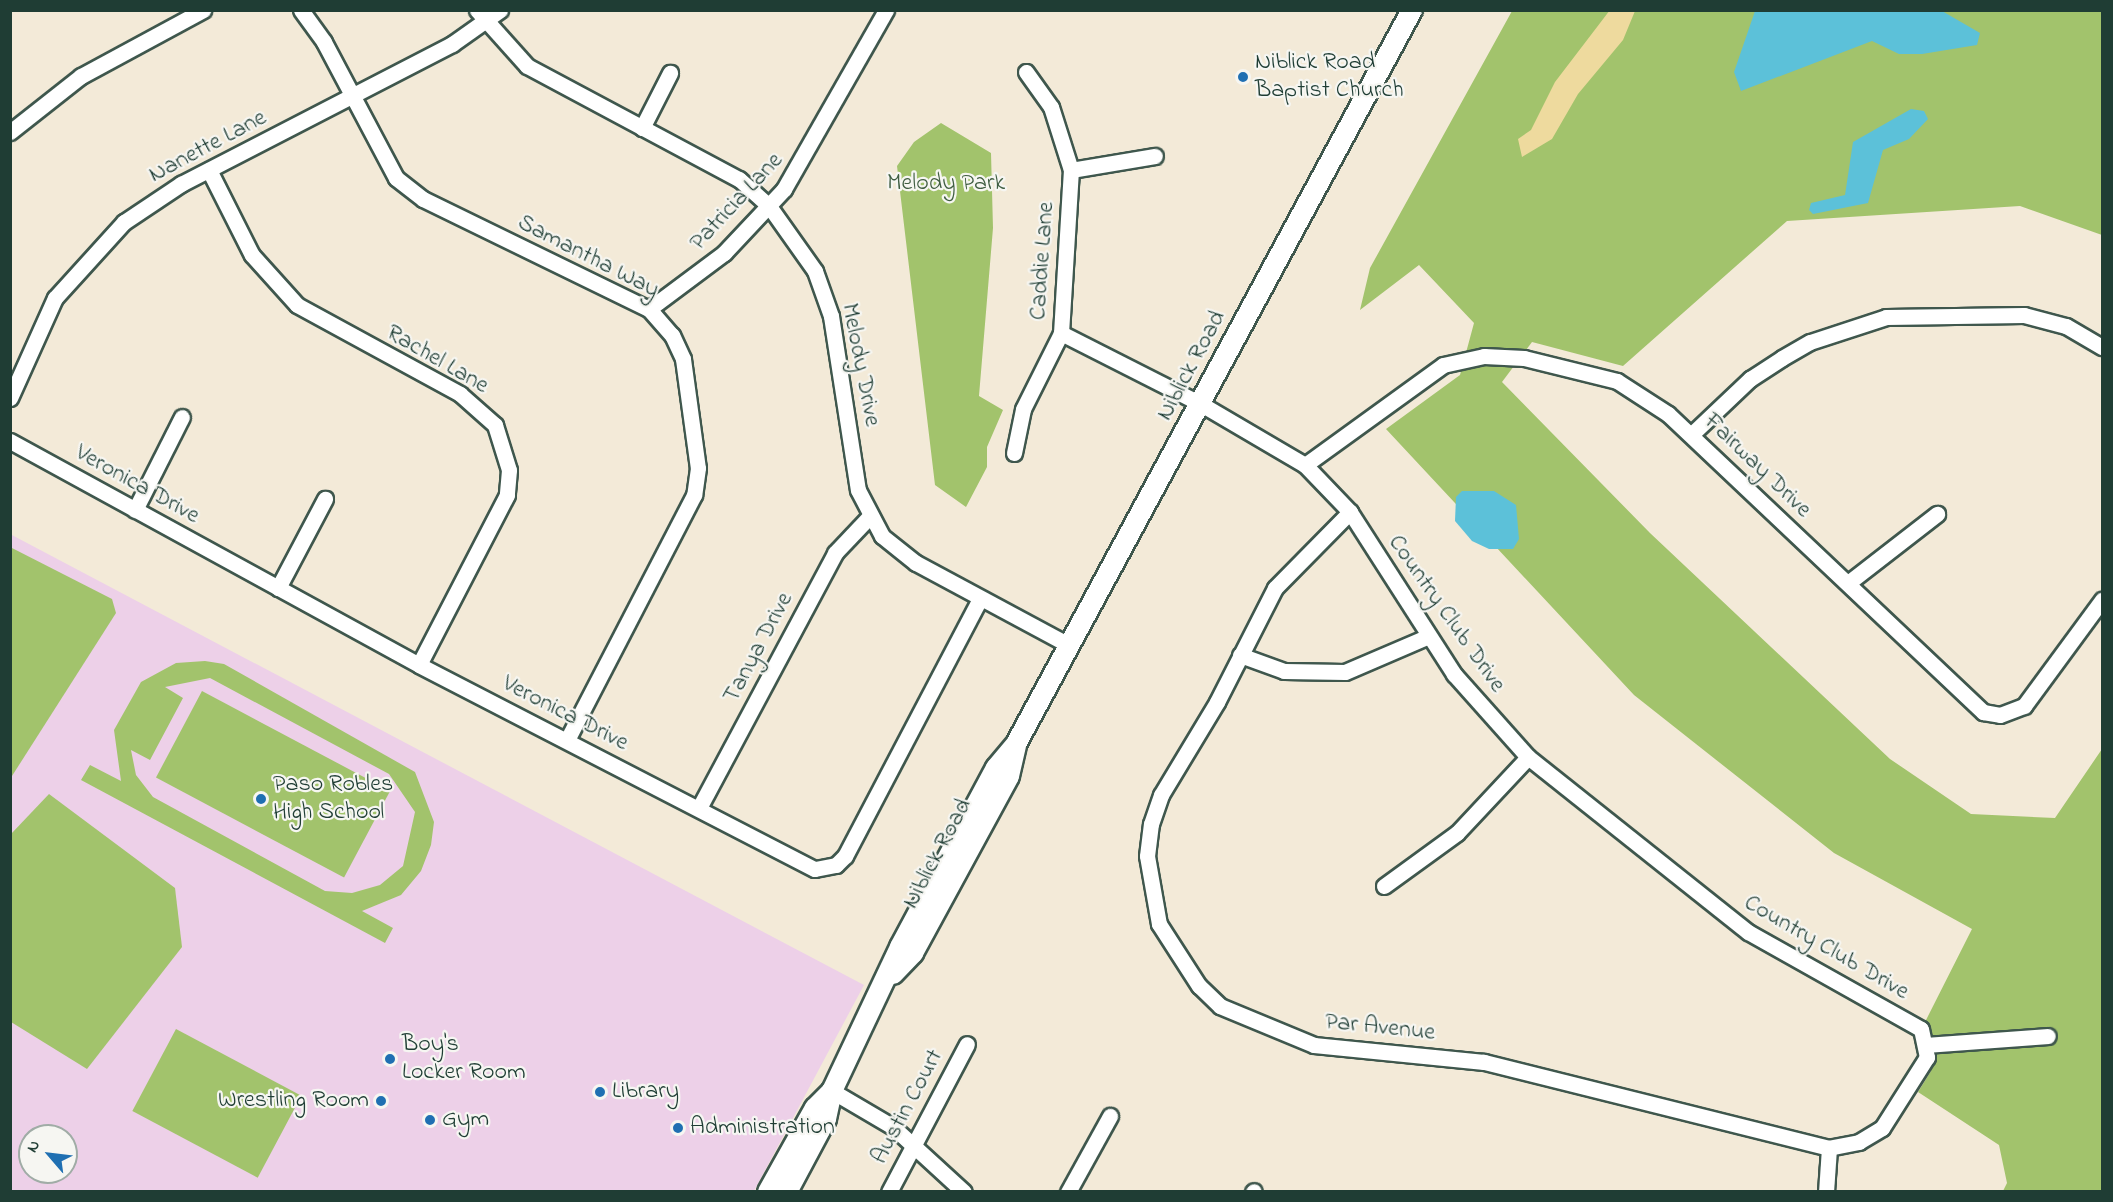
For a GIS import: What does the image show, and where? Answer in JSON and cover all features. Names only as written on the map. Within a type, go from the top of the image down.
[{"type":"main road","name":"Niblick Road","points":[[788,1191],[826,1119],[832,1091],[889,978],[900,947],[996,768],[1016,744],[1412,10]]},
{"type":"main road","name":"Niblick Road","points":[[768,1191],[815,1108],[832,1091]]},
{"type":"street","points":[[10,132],[81,76],[203,10]]},
{"type":"street","name":"Samantha Way","points":[[301,10],[353,96],[385,164],[409,190],[649,309],[672,335],[690,386],[698,468],[694,495],[567,740]]},
{"type":"street","name":"Nanette Lane","points":[[10,398],[40,326],[73,274],[124,222],[209,170],[353,96],[482,16],[500,10]]},
{"type":"street","name":"Patricia Lane","points":[[649,309],[681,289],[769,206],[802,166],[886,10]]},
{"type":"street","name":"Melody Drive","points":[[482,16],[527,66],[739,180],[769,206],[815,272],[831,316],[858,490],[869,517],[882,536],[916,563],[1069,645]]},
{"type":"street","name":"Caddie Lane","points":[[1014,453],[1023,409],[1061,333],[1071,170],[1052,107],[1026,72]]},
{"type":"street","points":[[642,128],[670,73]]},
{"type":"street","points":[[1071,170],[1155,156]]},
{"type":"street","name":"Rachel Lane","points":[[209,170],[252,255],[297,305],[460,394],[495,425],[510,470],[507,495],[419,665]]},
{"type":"street","points":[[1693,433],[1750,379],[1782,358],[1810,342],[1886,317],[2024,315],[2066,326],[2103,347]]},
{"type":"street","name":"Country Club Drive","points":[[1061,333],[1201,404],[1305,465],[1350,513],[1454,674],[1528,757],[1748,932],[1907,1020],[1921,1029],[1926,1045]]},
{"type":"street","name":"Fairway Drive","points":[[1305,465],[1420,379],[1443,365],[1484,356],[1547,362],[1617,381],[1693,433],[1971,704],[2000,716],[2024,706],[2103,600]]},
{"type":"street","points":[[135,510],[182,417]]},
{"type":"street","name":"Veronica Drive","points":[[10,441],[419,665],[815,870],[836,865],[980,599]]},
{"type":"street","points":[[278,588],[325,499]]},
{"type":"street","name":"Par Avenue","points":[[1350,513],[1275,588],[1240,656],[1161,795],[1147,856],[1159,924],[1183,967],[1220,1006],[1314,1045],[1484,1062],[1829,1148],[1872,1136],[1908,1092],[1927,1057],[1926,1045]]},
{"type":"street","points":[[1848,583],[1937,514]]},
{"type":"street","name":"Tanya Drive","points":[[699,808],[835,553],[869,517]]},
{"type":"street","points":[[1240,656],[1292,672],[1345,672],[1429,636]]},
{"type":"street","points":[[1384,886],[1458,833],[1528,757]]},
{"type":"street","points":[[1926,1045],[2048,1036]]},
{"type":"street","name":"Austin Court","points":[[889,1191],[967,1044]]},
{"type":"street","points":[[832,1091],[871,1110],[964,1191]]},
{"type":"street","points":[[1068,1191],[1110,1116]]},
{"type":"street","points":[[1826,1191],[1829,1148]]},
{"type":"shaded area","name":"Paso Robles High School","points":[[10,534],[864,985],[754,1191],[11,1191]]},
{"type":"green space","points":[[1512,11],[2102,11],[2102,235],[2020,206],[1787,221],[1623,366],[1532,342],[1502,382],[1650,533],[1890,759],[1971,814],[2055,818],[2102,749],[2102,1191],[2003,1191],[2007,1183],[1999,1145],[1918,1092],[1931,1071],[1931,1043],[1923,1026],[1972,929],[1834,853],[1634,695],[1386,429],[1460,375],[1474,323],[1419,265],[1360,310],[1370,268]]},
{"type":"green space","name":"Melody Park","points":[[941,123],[991,153],[993,228],[979,396],[1003,410],[987,447],[987,467],[966,507],[935,485],[897,166],[914,142]]},
{"type":"green space","points":[[10,547],[112,599],[116,613],[12,776]]},
{"type":"green space","points":[[205,661],[224,664],[415,772],[434,822],[431,845],[421,871],[401,895],[362,911],[393,928],[385,943],[81,780],[90,765],[121,781],[114,730],[141,682],[176,663]],"holes":[[[210,678],[389,774],[415,812],[403,866],[380,885],[352,893],[325,891],[153,797],[136,775],[131,750],[150,760],[183,698],[165,687]]]},
{"type":"green space","points":[[202,691],[390,791],[344,878],[156,778]]},
{"type":"green space","points":[[49,794],[175,888],[182,947],[87,1069],[11,1022],[11,834]]},
{"type":"green space","points":[[176,1029],[301,1096],[258,1178],[132,1111]]},
{"type":"sand","points":[[1610,10],[1635,11],[1623,40],[1578,94],[1552,139],[1522,157],[1518,139],[1531,130],[1555,82]]},
{"type":"water","points":[[1755,11],[1942,11],[1980,33],[1977,45],[1922,54],[1899,54],[1872,41],[1741,91],[1734,72]]},
{"type":"water","points":[[1911,109],[1924,111],[1928,119],[1909,139],[1883,150],[1868,203],[1813,214],[1809,210],[1811,203],[1845,195],[1853,142]]},
{"type":"water","points":[[1462,491],[1494,491],[1516,505],[1519,539],[1513,549],[1489,549],[1472,541],[1455,521],[1456,497]]},
{"type":"place","name":"Niblick Road Baptist Church","points":[[1243,77]]},
{"type":"place","name":"Paso Robles High School","points":[[261,799]]},
{"type":"place","name":"Boy's Locker Room","points":[[390,1059]]},
{"type":"place","name":"Library","points":[[600,1092]]},
{"type":"place","name":"Wrestling Room","points":[[381,1101]]},
{"type":"place","name":"Gym","points":[[430,1120]]},
{"type":"place","name":"Administration","points":[[678,1128]]}]
